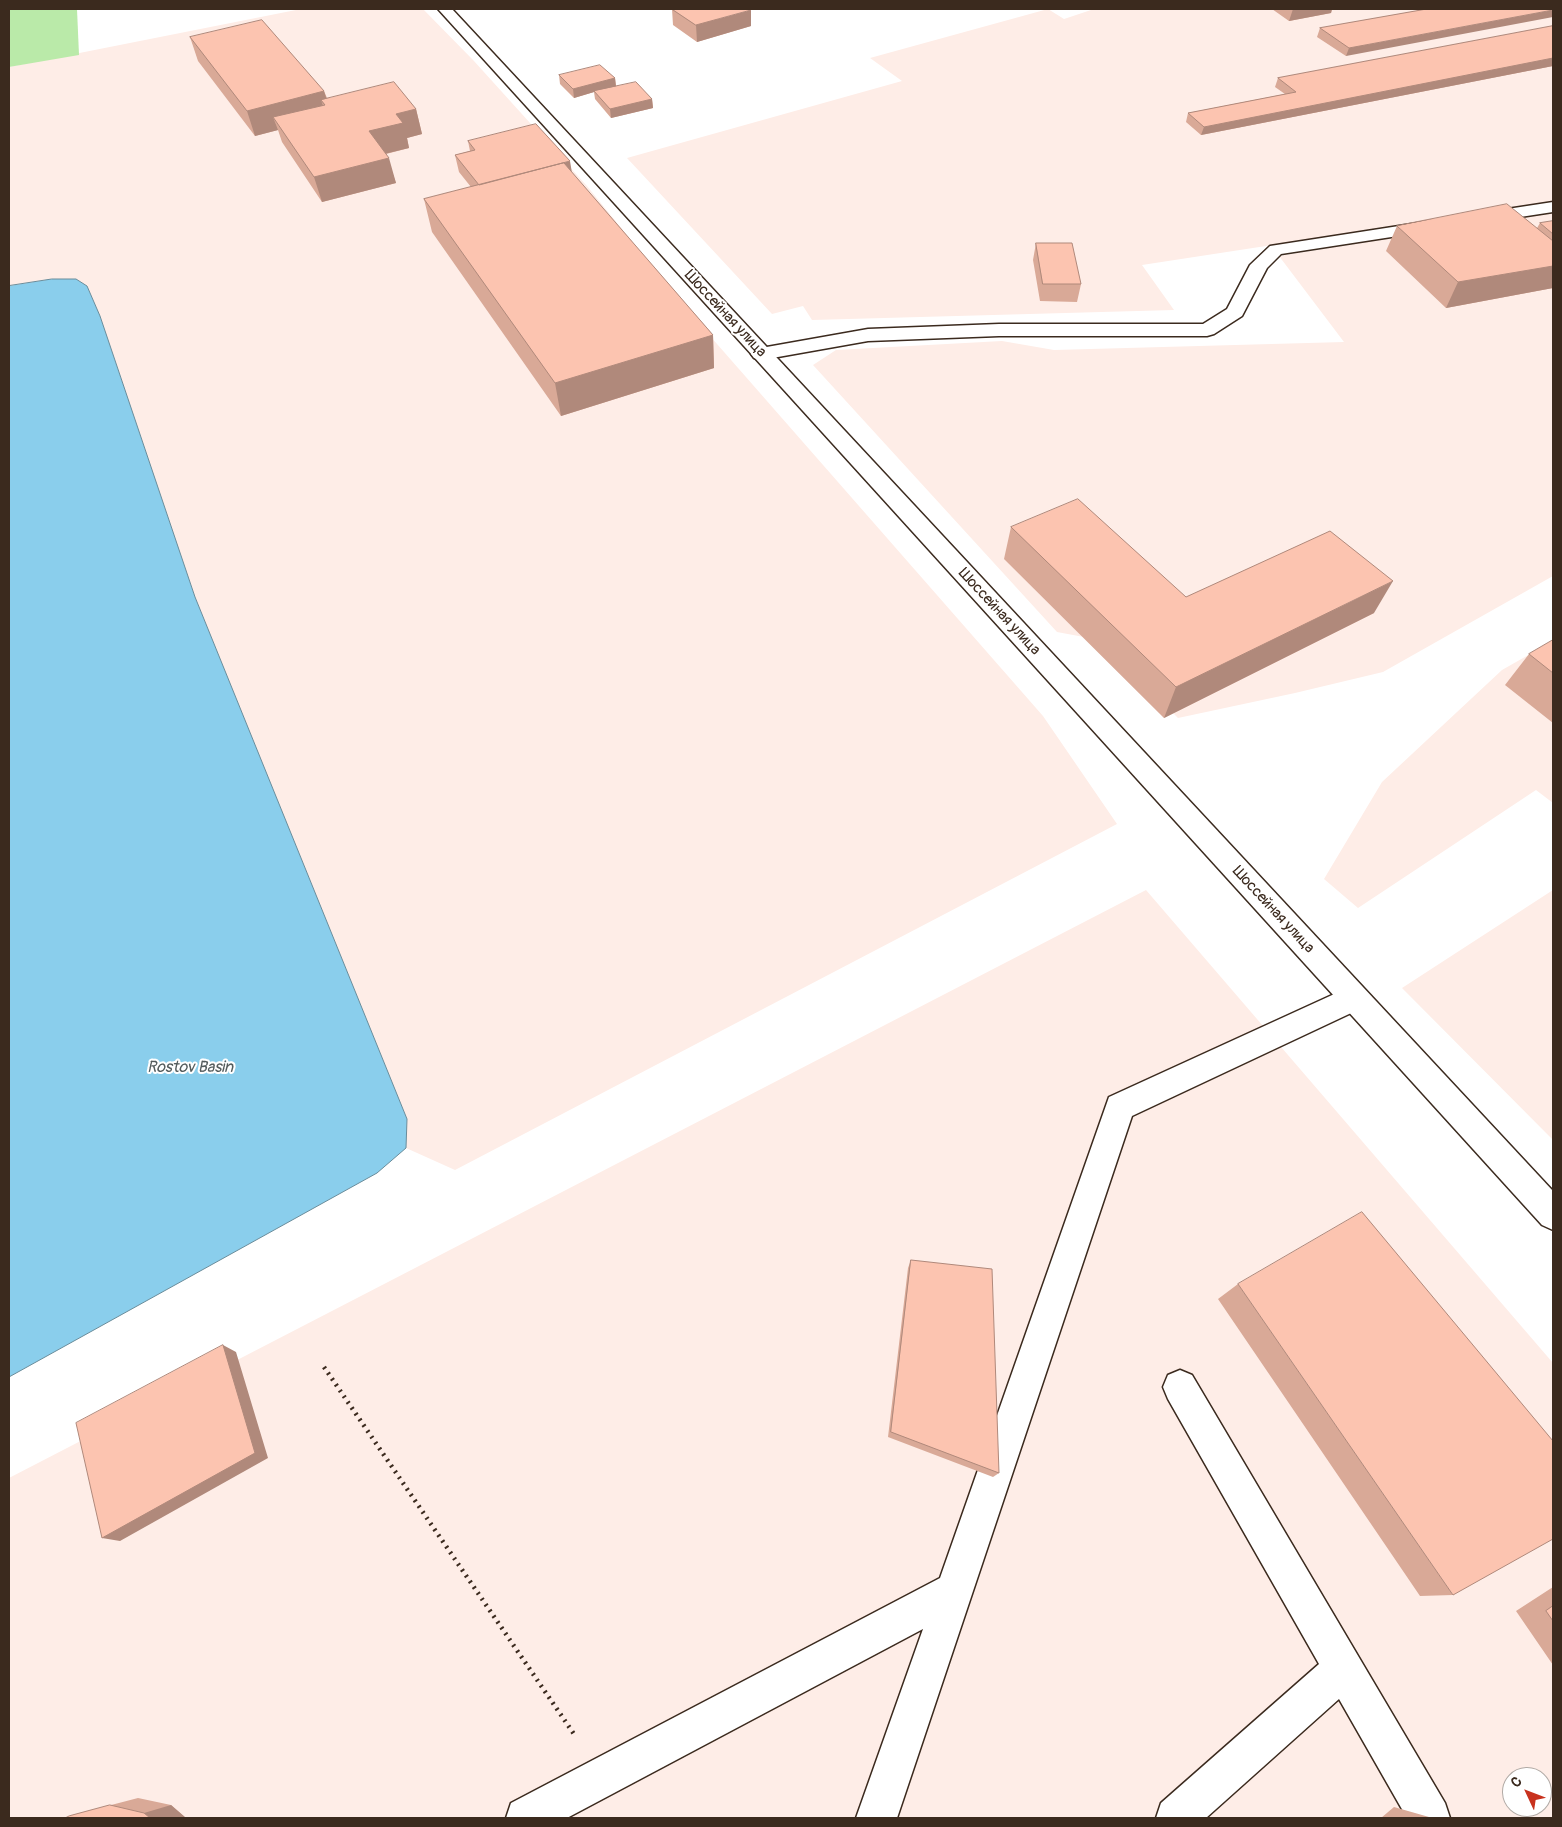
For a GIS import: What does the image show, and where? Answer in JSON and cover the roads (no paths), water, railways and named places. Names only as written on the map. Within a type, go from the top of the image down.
[{"type":"main road","name":"Шоссейная улица","points":[[445,9],[1553,1214]]},
{"type":"main road","points":[[1465,220],[1553,208]]},
{"type":"main road","points":[[761,354],[868,335],[1000,330],[1207,330],[1234,312],[1259,264],[1276,250],[1446,224]]},
{"type":"main road","points":[[877,1818],[1120,1106],[1354,998]]},
{"type":"main road","points":[[1180,1387],[1430,1818]]},
{"type":"main road","points":[[526,1818],[953,1592]]},
{"type":"main road","points":[[1176,1818],[1344,1668]]},
{"type":"water","name":"Rostov Basin","points":[[52,279],[76,279],[87,286],[100,316],[195,597],[407,1119],[406,1148],[377,1173],[9,1377],[9,286]]}]
